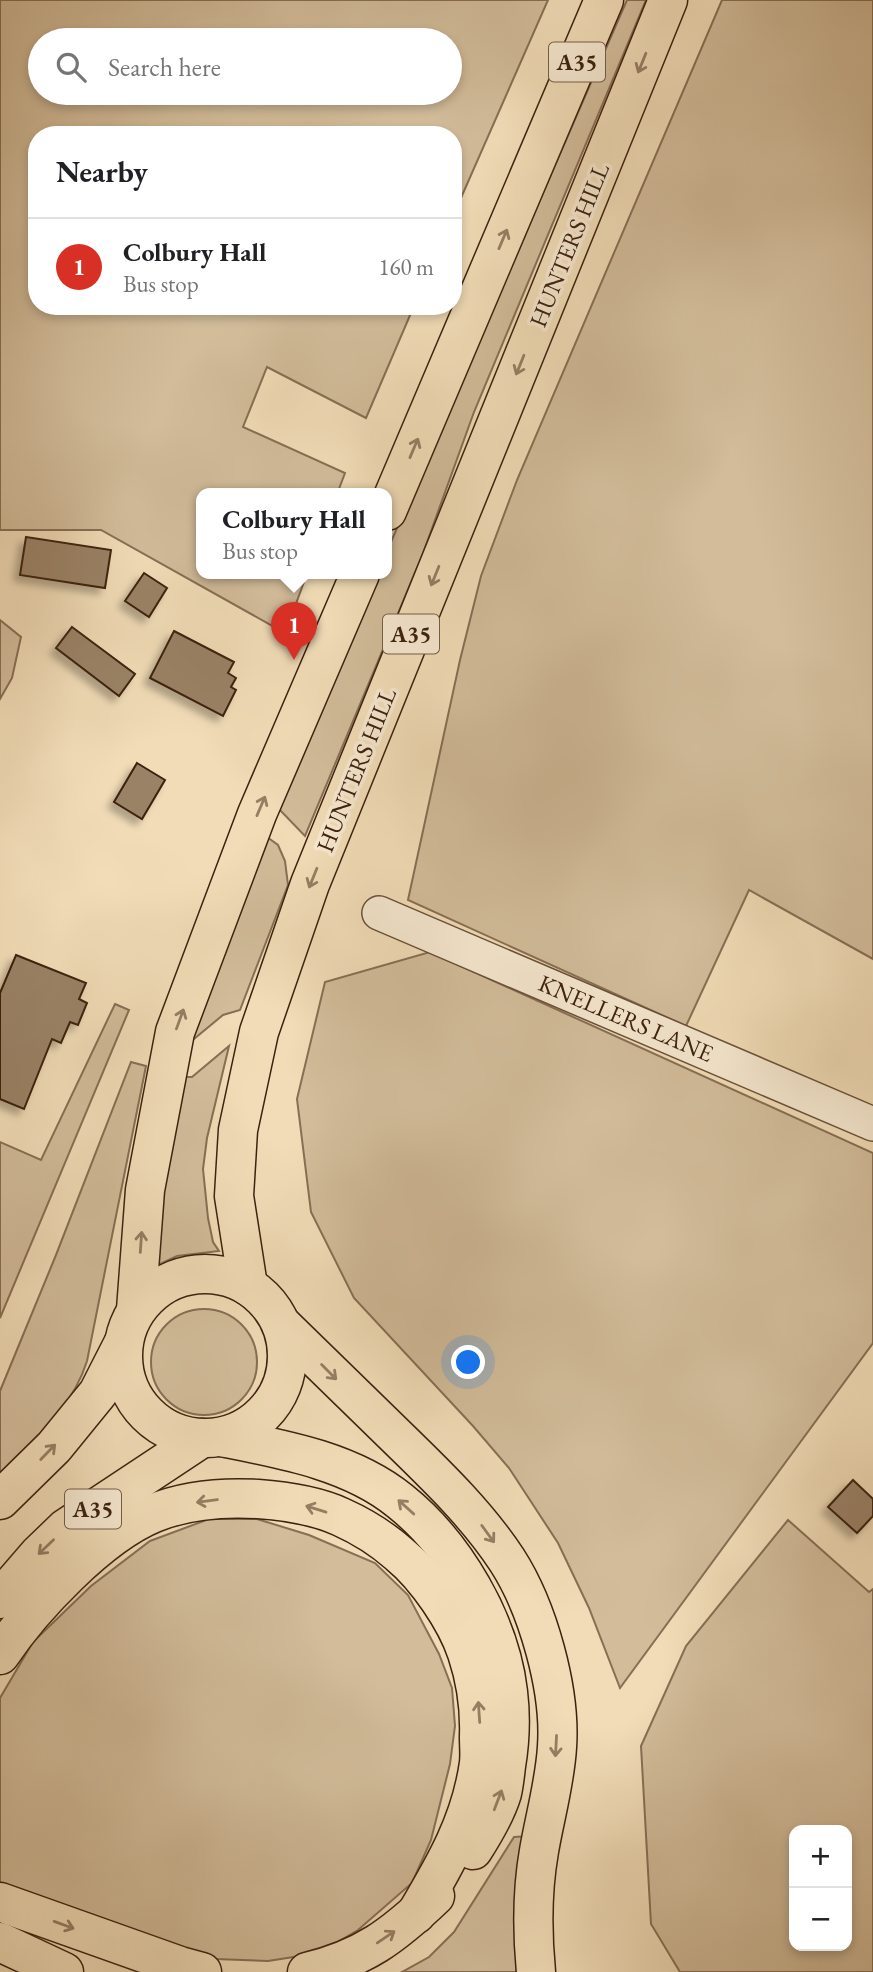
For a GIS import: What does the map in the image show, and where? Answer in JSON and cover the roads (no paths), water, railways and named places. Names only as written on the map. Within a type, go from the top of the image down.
[{"type":"main road","name":"A35","points":[[392,499],[604,0]]},
{"type":"main road","name":"HUNTERS HILL","points":[[248,1286],[234,1196],[238,1130],[259,1032],[310,884],[668,0]]},
{"type":"main road","points":[[307,1972],[364,1952],[400,1928],[457,1875],[485,1832],[502,1794],[508,1758],[508,1690],[500,1650],[465,1575],[436,1537],[400,1501],[363,1478],[330,1464],[284,1451],[180,1434],[159,1424],[141,1409],[129,1390],[123,1367],[145,1190],[175,1032],[257,814],[358,579]]},
{"type":"main road","points":[[0,1500],[54,1447],[98,1393],[130,1327],[153,1292],[175,1279],[200,1274],[225,1276],[248,1286],[268,1302],[281,1324],[441,1480],[477,1520],[508,1562],[530,1606],[547,1653],[555,1692],[557,1745],[551,1797],[539,1850],[534,1898],[533,1940],[537,1972]]},
{"type":"main road","points":[[212,1438],[244,1428],[264,1413],[278,1394],[286,1371],[287,1347],[281,1324]]},
{"type":"main road","name":"A35","points":[[0,1599],[66,1528],[212,1438]]},
{"type":"main road","points":[[0,1655],[33,1610],[89,1557],[120,1532],[154,1513],[232,1497],[275,1500],[309,1506],[340,1517],[369,1533],[400,1554],[425,1581],[449,1616],[467,1653],[477,1695],[480,1723],[479,1763],[462,1830],[448,1860],[416,1914]]},
{"type":"main road","points":[[0,1902],[202,1972]]},
{"type":"main road","points":[[0,1942],[64,1972]]},
{"type":"street","name":"KNELLERS LANE","points":[[379,913],[873,1124]]},
{"type":"place","name":"Colbury Hall","points":[[294,660]]}]
